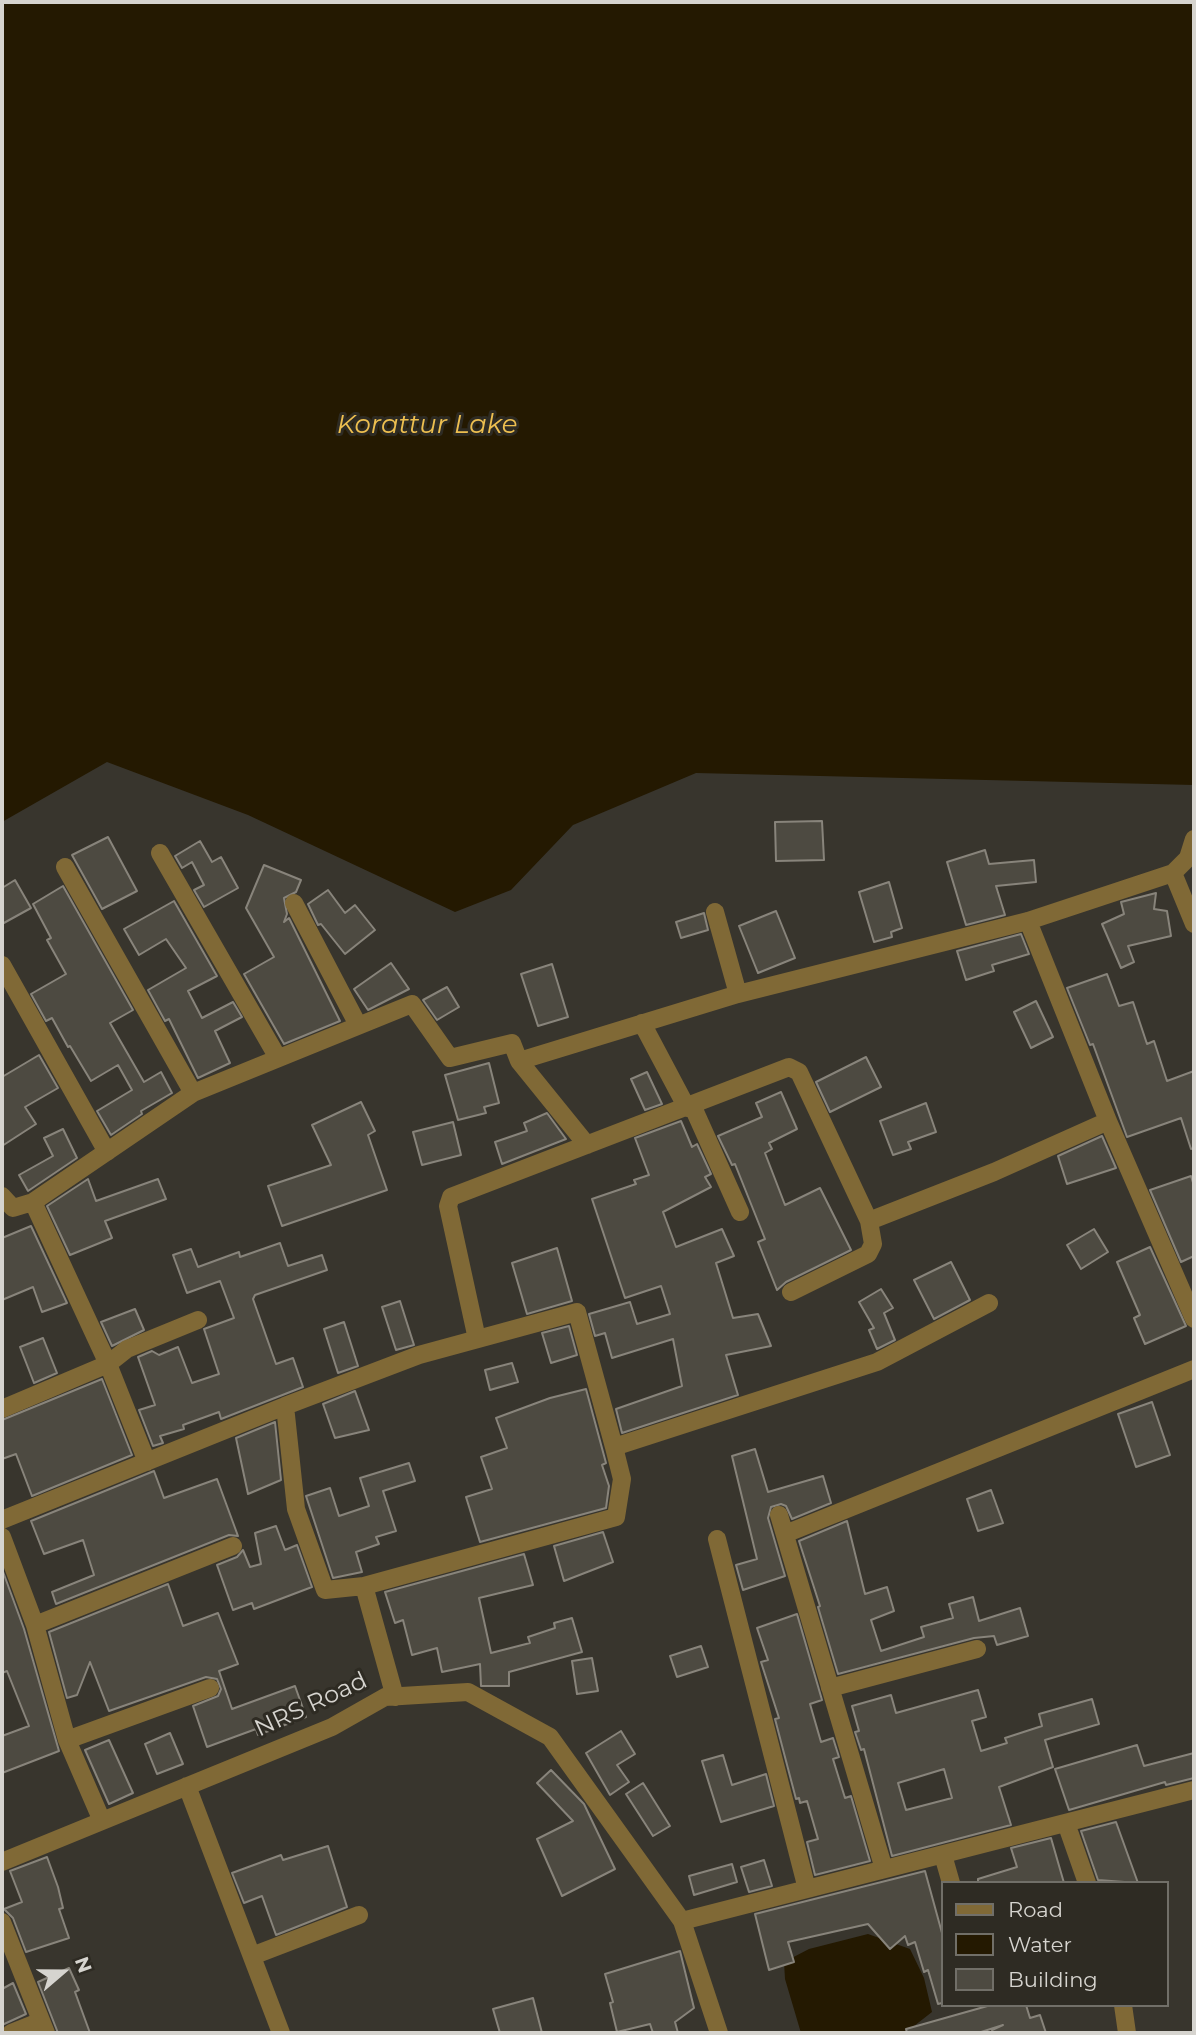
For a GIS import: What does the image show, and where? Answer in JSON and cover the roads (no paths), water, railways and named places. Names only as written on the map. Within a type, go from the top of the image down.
[{"type":"street","points":[[519,1061],[738,994],[1028,921],[1173,873],[1188,858],[1194,839]]},
{"type":"street","points":[[160,853],[278,1058]]},
{"type":"street","points":[[65,867],[193,1093]]},
{"type":"street","points":[[1173,873],[1194,924]]},
{"type":"street","points":[[294,903],[358,1025]]},
{"type":"street","points":[[715,912],[738,994]]},
{"type":"street","points":[[1028,921],[1108,1121],[1194,1319]]},
{"type":"street","points":[[2,965],[107,1152]]},
{"type":"street","points":[[2,1196],[13,1208],[33,1202],[193,1093],[412,1004],[450,1058],[512,1043],[519,1061],[587,1146]]},
{"type":"street","points":[[642,1023],[689,1107],[740,1212]]},
{"type":"street","points":[[477,1339],[448,1201],[454,1195],[789,1067],[797,1069],[869,1220],[872,1250],[791,1292]]},
{"type":"street","points":[[869,1220],[994,1172],[1108,1121]]},
{"type":"street","points":[[33,1202],[107,1364],[147,1462]]},
{"type":"street","points":[[614,1447],[877,1362],[989,1303]]},
{"type":"street","points":[[2,1520],[285,1406],[419,1355],[577,1312],[622,1479],[616,1517],[364,1586],[325,1590],[296,1509],[285,1406]]},
{"type":"street","points":[[2,1409],[107,1364],[127,1349],[198,1320]]},
{"type":"street","points":[[785,1534],[1194,1369]]},
{"type":"street","points":[[779,1516],[884,1869]]},
{"type":"street","points":[[2,1537],[35,1625],[67,1740],[102,1821]]},
{"type":"street","points":[[717,1539],[807,1889]]},
{"type":"street","points":[[35,1625],[233,1546]]},
{"type":"street","points":[[364,1586],[395,1697]]},
{"type":"street","points":[[830,1688],[977,1649]]},
{"type":"street","points":[[67,1740],[210,1688]]},
{"type":"street","name":"NRS Road","points":[[2,1862],[332,1727],[385,1697],[468,1692],[550,1737],[682,1921],[719,2033]]},
{"type":"street","points":[[187,1786],[281,2033]]},
{"type":"street","points":[[682,1921],[1194,1790]]},
{"type":"street","points":[[1066,1823],[1086,1881]]},
{"type":"street","points":[[943,1855],[950,1881]]},
{"type":"street","points":[[252,1956],[359,1915]]},
{"type":"street","points":[[2,1922],[43,2027],[11,2033]]},
{"type":"street","points":[[1123,2007],[1127,2033]]},
{"type":"water","name":"Korattur Lake","points":[[2,2],[1194,2],[1194,785],[696,773],[573,825],[511,890],[455,912],[248,815],[107,762],[2,822]]},
{"type":"water","points":[[868,1934],[910,1949],[924,1978],[932,2012],[905,2033],[801,2033],[785,1979],[784,1962],[809,1949]]}]
